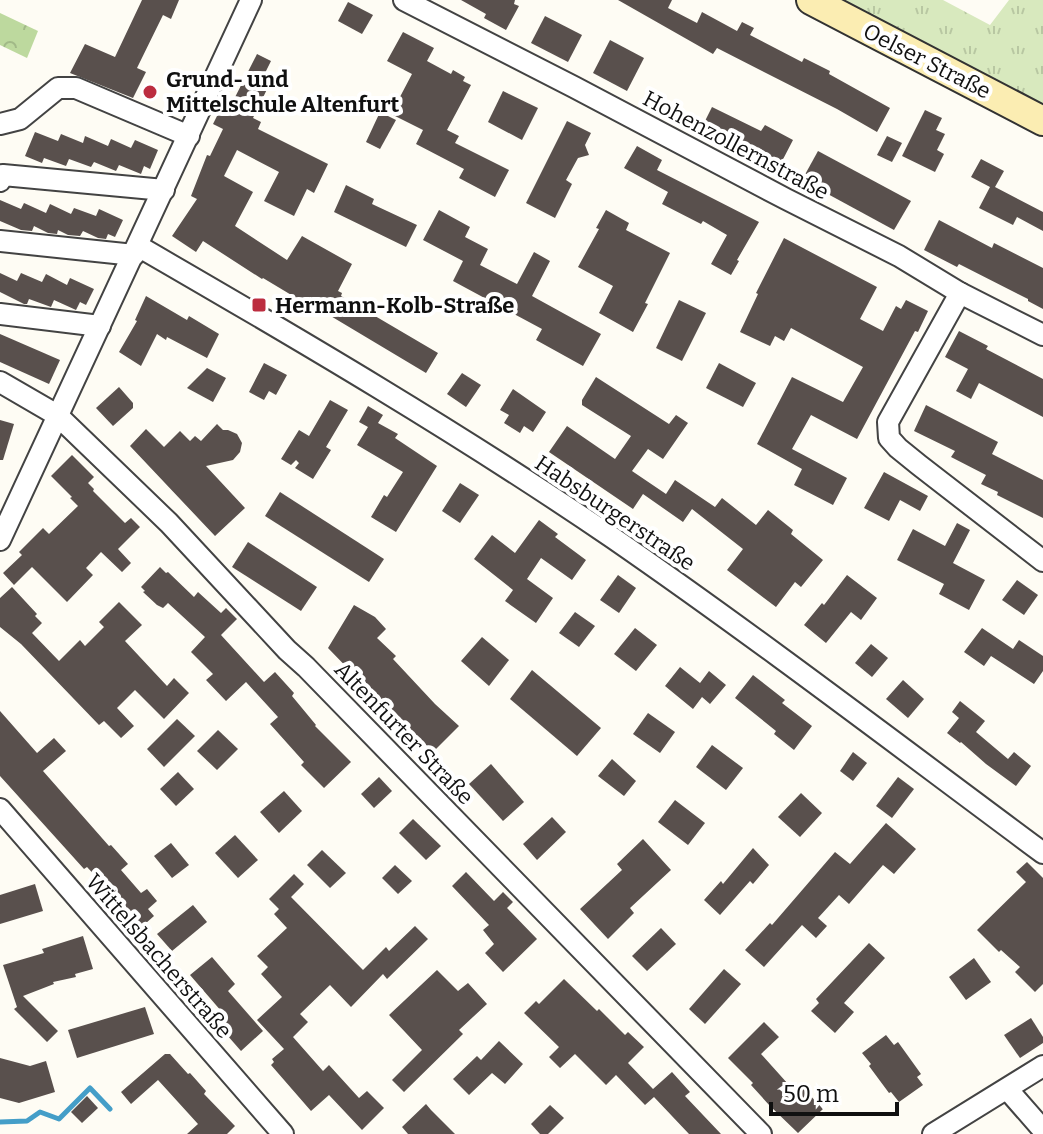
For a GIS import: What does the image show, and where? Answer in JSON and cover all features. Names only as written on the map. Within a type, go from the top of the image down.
[{"type":"main road","name":"Oelser Straße","points":[[811,0],[1043,121]]},
{"type":"street","points":[[0,540],[251,0]]},
{"type":"street","name":"Hohenzollernstraße","points":[[404,0],[899,256],[960,293],[1043,335]]},
{"type":"street","points":[[0,124],[20,119],[58,88],[76,88],[189,136]]},
{"type":"street","points":[[0,181],[3,175],[164,190]]},
{"type":"street","points":[[0,241],[136,250]]},
{"type":"street","name":"Habsburgerstraße","points":[[136,250],[367,380],[573,512],[765,646],[1043,853]]},
{"type":"street","points":[[960,293],[888,422],[889,438],[1043,561]]},
{"type":"street","points":[[0,314],[100,326]]},
{"type":"street","name":"Altenfurter Straße","points":[[0,382],[57,415],[169,523],[287,650],[761,1134]]},
{"type":"street","name":"Wittelsbacherstraße","points":[[0,809],[283,1134]]},
{"type":"street","points":[[933,1134],[1043,1066]]},
{"type":"street","points":[[1008,1090],[1043,1130]]},
{"type":"green space","points":[[835,0],[943,0],[990,25],[1009,0],[1043,0],[1043,109]]},
{"type":"green space","points":[[0,13],[38,31],[27,58],[0,45]]},
{"type":"building","points":[[142,0],[179,0],[171,19],[163,15],[137,68],[146,72],[133,98],[70,73],[85,44],[115,57]]},
{"type":"building","points":[[461,0],[515,0],[514,4],[519,6],[506,30]]},
{"type":"building","points":[[618,0],[672,0],[668,8],[697,23],[702,12],[737,31],[742,22],[754,28],[750,35],[802,62],[804,58],[830,71],[829,74],[890,108],[877,132],[717,48],[713,54]]},
{"type":"building","points":[[348,2],[373,15],[362,34],[338,21]]},
{"type":"building","points":[[545,16],[582,35],[568,62],[531,43]]},
{"type":"building","points":[[403,32],[434,48],[427,61],[451,74],[453,70],[471,85],[447,130],[459,136],[455,143],[509,170],[495,197],[459,178],[464,169],[416,144],[423,130],[391,114],[412,74],[387,61]]},
{"type":"building","points":[[610,40],[644,58],[627,91],[593,73]]},
{"type":"building","points":[[257,54],[271,61],[264,75],[272,79],[253,118],[261,122],[258,129],[328,164],[314,193],[307,189],[294,216],[264,201],[279,172],[237,150],[224,176],[253,192],[235,226],[287,260],[302,236],[352,264],[338,291],[342,293],[341,296],[438,353],[426,373],[262,279],[203,241],[196,252],[172,236],[197,199],[191,196],[207,155],[210,156],[223,129],[213,124],[222,106],[229,109]]},
{"type":"building","points":[[503,91],[538,108],[522,140],[488,122]]},
{"type":"building","points":[[712,107],[761,131],[765,125],[793,140],[779,167],[732,141],[730,146],[700,131]]},
{"type":"building","points":[[925,110],[942,118],[936,130],[945,134],[937,150],[944,154],[935,172],[902,156]]},
{"type":"building","points":[[380,112],[396,120],[380,149],[366,142]]},
{"type":"building","points":[[567,121],[591,133],[585,145],[589,155],[578,158],[566,180],[572,184],[555,218],[526,203]]},
{"type":"building","points":[[35,132],[58,141],[61,134],[83,143],[85,136],[108,146],[111,139],[131,148],[135,140],[158,150],[150,169],[144,166],[141,174],[119,165],[116,171],[94,162],[91,167],[69,159],[66,166],[44,158],[42,163],[25,156]]},
{"type":"building","points":[[887,136],[902,143],[892,162],[877,155]]},
{"type":"building","points":[[637,146],[662,160],[657,170],[759,222],[731,275],[711,264],[727,235],[662,204],[668,192],[624,168]]},
{"type":"building","points":[[818,151],[911,201],[894,230],[802,180]]},
{"type":"building","points":[[981,159],[1004,171],[995,187],[1043,212],[1043,231],[1017,217],[1013,225],[979,208],[990,187],[971,177]]},
{"type":"building","points":[[346,185],[374,199],[372,204],[417,225],[406,247],[334,212]]},
{"type":"building","points":[[0,200],[21,209],[24,203],[46,213],[50,204],[71,214],[74,208],[96,216],[99,209],[123,220],[115,237],[108,234],[106,239],[83,231],[80,236],[58,230],[57,234],[48,233],[34,226],[32,231],[21,230],[0,221]]},
{"type":"building","points":[[439,210],[470,227],[465,237],[488,249],[480,265],[517,284],[534,252],[550,261],[532,296],[601,334],[583,366],[536,340],[542,329],[453,281],[463,261],[423,240]]},
{"type":"building","points":[[606,210],[629,223],[626,230],[670,253],[633,332],[599,313],[613,286],[578,267]]},
{"type":"building","points":[[939,220],[992,248],[994,243],[1043,268],[1043,309],[959,264],[957,267],[924,250]]},
{"type":"building","points":[[784,238],[877,287],[860,319],[883,331],[896,306],[901,309],[906,300],[928,311],[857,439],[811,415],[792,449],[847,478],[833,505],[794,485],[802,469],[757,444],[792,377],[843,402],[863,367],[791,328],[784,341],[775,336],[770,346],[740,332]]},
{"type":"building","points":[[0,273],[17,281],[21,273],[42,282],[46,274],[67,285],[70,278],[94,289],[86,305],[80,302],[76,310],[54,300],[51,307],[29,299],[24,304],[0,292]]},
{"type":"building","points":[[146,296],[219,334],[207,358],[157,334],[141,366],[119,352],[137,321]]},
{"type":"building","points":[[679,300],[706,313],[682,361],[656,348]]},
{"type":"building","points":[[959,331],[1043,379],[1043,417],[979,383],[971,399],[956,391],[968,369],[945,357]]},
{"type":"building","points":[[0,334],[60,360],[49,384],[0,362]]},
{"type":"building","points":[[264,363],[287,375],[276,395],[269,391],[264,400],[249,392]]},
{"type":"building","points":[[719,363],[756,383],[743,407],[706,388]]},
{"type":"building","points":[[207,368],[226,378],[213,402],[187,388]]},
{"type":"building","points":[[462,373],[481,385],[466,407],[447,394]]},
{"type":"building","points":[[596,377],[669,424],[676,415],[688,423],[663,459],[648,449],[632,471],[666,494],[675,480],[715,507],[722,498],[756,525],[768,510],[823,560],[801,587],[795,582],[776,607],[727,570],[743,549],[692,509],[683,522],[643,494],[633,509],[549,452],[567,426],[615,459],[631,436],[582,405]]},
{"type":"building","points":[[119,387],[133,403],[133,408],[113,426],[96,408]]},
{"type":"building","points":[[513,389],[546,412],[533,432],[524,426],[520,433],[504,423],[509,415],[500,410]]},
{"type":"building","points":[[330,400],[348,410],[326,447],[331,450],[313,479],[295,468],[299,463],[296,460],[291,465],[281,459],[299,430],[309,436]]},
{"type":"building","points":[[926,405],[998,442],[992,454],[1043,480],[1043,518],[997,495],[998,492],[981,484],[986,475],[951,457],[955,451],[914,431]]},
{"type":"building","points":[[368,406],[383,415],[378,423],[398,434],[395,438],[437,466],[396,532],[371,517],[403,472],[357,445],[368,427],[359,422]]},
{"type":"building","points":[[0,420],[14,424],[3,460],[0,460]]},
{"type":"building","points":[[217,424],[223,430],[237,434],[242,443],[240,452],[233,460],[206,466],[245,508],[215,536],[130,446],[146,429],[164,447],[180,431],[190,441],[195,436],[201,441]]},
{"type":"building","points":[[72,455],[94,477],[88,483],[93,491],[125,523],[131,518],[140,527],[118,549],[131,563],[122,572],[101,552],[86,568],[93,575],[67,602],[32,567],[14,585],[3,573],[43,528],[49,534],[78,506],[51,476]]},
{"type":"building","points":[[884,472],[928,496],[920,511],[900,500],[889,521],[864,508]]},
{"type":"building","points":[[460,483],[479,495],[460,523],[442,511]]},
{"type":"building","points":[[280,492],[384,559],[369,582],[265,516]]},
{"type":"building","points":[[539,520],[558,534],[555,537],[586,560],[572,580],[541,558],[527,579],[553,598],[536,623],[505,601],[513,590],[474,559],[492,535],[515,553]]},
{"type":"building","points":[[957,523],[970,530],[953,563],[985,580],[969,610],[939,594],[944,584],[897,560],[913,529],[945,546]]},
{"type":"building","points":[[248,542],[317,587],[301,611],[232,567]]},
{"type":"building","points":[[160,567],[194,597],[198,592],[221,613],[226,608],[237,619],[221,635],[264,682],[275,672],[294,693],[292,696],[315,726],[351,762],[324,788],[301,765],[304,762],[270,724],[278,717],[246,682],[226,701],[206,680],[213,674],[191,652],[205,637],[168,603],[163,608],[143,592],[141,587]]},
{"type":"building","points":[[618,575],[636,588],[619,613],[600,600]]},
{"type":"building","points":[[847,575],[877,598],[861,620],[851,612],[826,643],[804,625]]},
{"type":"building","points":[[1017,580],[1038,595],[1024,615],[1002,600]]},
{"type":"building","points":[[12,587],[42,623],[32,633],[59,661],[80,640],[85,646],[104,627],[99,622],[119,602],[142,625],[125,641],[167,686],[174,678],[189,693],[164,719],[135,690],[117,708],[134,726],[121,738],[104,721],[99,725],[21,644],[0,627],[0,598]]},
{"type":"building","points":[[354,605],[375,617],[386,629],[377,638],[396,656],[393,659],[459,726],[433,752],[328,648]]},
{"type":"building","points":[[575,612],[595,626],[579,647],[559,633]]},
{"type":"building","points":[[635,628],[657,645],[636,671],[614,654]]},
{"type":"building","points":[[982,628],[1013,649],[1019,640],[1043,656],[1043,671],[1034,684],[991,656],[984,666],[964,652]]},
{"type":"building","points":[[482,637],[509,660],[489,686],[461,661]]},
{"type":"building","points":[[871,644],[888,658],[872,677],[855,663]]},
{"type":"building","points":[[680,667],[700,683],[709,671],[726,685],[710,704],[702,697],[693,709],[665,686]]},
{"type":"building","points":[[532,670],[601,728],[577,756],[510,699]]},
{"type":"building","points":[[753,675],[812,726],[794,750],[735,698]]},
{"type":"building","points":[[903,680],[924,699],[908,718],[886,699]]},
{"type":"building","points":[[960,701],[985,721],[976,732],[1008,759],[1014,752],[1031,766],[1016,786],[947,733],[959,718],[952,712]]},
{"type":"building","points":[[0,711],[37,753],[54,738],[66,751],[43,771],[128,864],[121,870],[141,893],[147,889],[157,901],[148,909],[154,916],[137,931],[121,912],[114,900],[116,898],[87,867],[84,869],[0,776]]},
{"type":"building","points":[[648,713],[675,732],[660,753],[633,734]]},
{"type":"building","points":[[177,719],[195,736],[164,767],[147,749]]},
{"type":"building","points":[[218,730],[238,749],[217,770],[197,751]]},
{"type":"building","points":[[712,745],[743,768],[726,790],[696,767]]},
{"type":"building","points":[[853,752],[867,763],[853,781],[840,771]]},
{"type":"building","points":[[612,759],[636,781],[624,796],[598,776]]},
{"type":"building","points":[[491,764],[524,802],[503,821],[469,784]]},
{"type":"building","points":[[178,772],[194,789],[176,806],[160,789]]},
{"type":"building","points":[[379,777],[392,791],[374,808],[361,794]]},
{"type":"building","points":[[898,777],[914,789],[892,818],[876,806]]},
{"type":"building","points":[[284,791],[302,811],[279,833],[260,812]]},
{"type":"building","points":[[801,793],[822,813],[800,837],[778,817]]},
{"type":"building","points":[[675,800],[705,823],[688,845],[658,822]]},
{"type":"building","points":[[552,817],[566,832],[537,860],[523,844]]},
{"type":"building","points":[[413,819],[441,846],[426,860],[399,833]]},
{"type":"building","points":[[886,823],[916,849],[894,874],[883,865],[849,904],[839,895],[818,918],[827,926],[816,938],[802,925],[764,967],[745,950],[770,923],[772,925],[835,852],[850,864]]},
{"type":"building","points":[[235,835],[258,860],[238,878],[215,853]]},
{"type":"building","points":[[643,839],[671,870],[630,908],[634,913],[608,939],[580,909],[622,870],[617,864]]},
{"type":"building","points":[[171,843],[189,865],[172,878],[154,856]]},
{"type":"building","points":[[753,848],[769,865],[720,915],[704,900],[721,881],[723,884]]},
{"type":"building","points":[[322,850],[346,873],[330,888],[307,865]]},
{"type":"building","points":[[1027,862],[1043,878],[1043,984],[1035,992],[1015,972],[1020,967],[977,930],[1026,882],[1016,872]]},
{"type":"building","points":[[395,865],[412,881],[398,894],[382,878]]},
{"type":"building","points":[[466,872],[494,901],[503,892],[513,902],[507,908],[537,939],[503,972],[485,953],[494,944],[483,930],[489,925],[452,886]]},
{"type":"building","points":[[294,874],[304,884],[291,897],[363,970],[386,947],[389,951],[415,926],[428,939],[387,979],[383,974],[351,1007],[330,985],[300,1014],[308,1022],[293,1037],[323,1071],[329,1065],[359,1098],[367,1091],[384,1108],[362,1130],[329,1095],[311,1111],[271,1065],[274,1062],[272,1059],[284,1049],[257,1020],[282,997],[261,974],[268,967],[257,956],[287,928],[274,914],[279,909],[269,899]]},
{"type":"building","points":[[35,884],[43,911],[0,924],[0,895]]},
{"type":"building","points":[[193,905],[207,922],[172,951],[157,934]]},
{"type":"building","points":[[661,928],[676,944],[647,971],[632,956]]},
{"type":"building","points":[[83,936],[93,969],[23,996],[58,1031],[47,1042],[14,1009],[17,1007],[3,965],[44,953],[42,949]]},
{"type":"building","points":[[869,943],[885,958],[844,1003],[854,1012],[835,1033],[811,1011],[819,1003],[816,999]]},
{"type":"building","points":[[212,957],[235,984],[228,991],[263,1031],[241,1051],[213,1019],[222,1012],[190,975]]},
{"type":"building","points":[[974,958],[991,982],[966,1000],[949,977]]},
{"type":"building","points":[[724,969],[741,984],[705,1024],[689,1009]]},
{"type":"building","points":[[437,970],[458,991],[468,983],[487,1004],[459,1030],[463,1034],[404,1092],[392,1080],[422,1050],[389,1015]]},
{"type":"building","points":[[564,979],[625,1035],[628,1032],[644,1047],[628,1063],[653,1089],[672,1072],[690,1092],[685,1096],[721,1134],[689,1134],[654,1097],[645,1105],[616,1075],[606,1085],[575,1054],[560,1068],[549,1057],[559,1047],[524,1013],[536,1001],[539,1004]]},
{"type":"building","points":[[145,1007],[154,1034],[77,1058],[68,1030]]},
{"type":"building","points":[[1031,1018],[1043,1037],[1043,1043],[1020,1058],[1004,1035]]},
{"type":"building","points":[[764,1022],[779,1037],[761,1054],[797,1094],[803,1088],[823,1109],[798,1133],[728,1058]]},
{"type":"building","points":[[886,1035],[894,1045],[898,1042],[921,1074],[917,1077],[923,1085],[899,1102],[889,1093],[862,1053]]},
{"type":"building","points":[[499,1041],[523,1064],[505,1084],[492,1073],[469,1095],[453,1079],[477,1056],[481,1060]]},
{"type":"building","points":[[165,1054],[170,1054],[190,1073],[206,1091],[204,1094],[235,1126],[227,1134],[187,1134],[198,1124],[158,1080],[131,1104],[121,1092]]},
{"type":"building","points":[[0,1058],[30,1066],[46,1061],[55,1092],[19,1103],[0,1098]]},
{"type":"building","points":[[87,1096],[98,1108],[82,1123],[71,1112]]},
{"type":"building","points":[[426,1104],[455,1134],[408,1134],[402,1127]]},
{"type":"building","points":[[550,1105],[564,1118],[548,1134],[540,1134],[531,1124]]},
{"type":"waterway","points":[[0,1122],[27,1121],[40,1112],[59,1119],[90,1088],[110,1109]]},
{"type":"place","name":"Grund- und Mittelschule Altenfurt","points":[[150,92]]},
{"type":"place","name":"Hermann-Kolb-Straße","points":[[259,305]]}]
